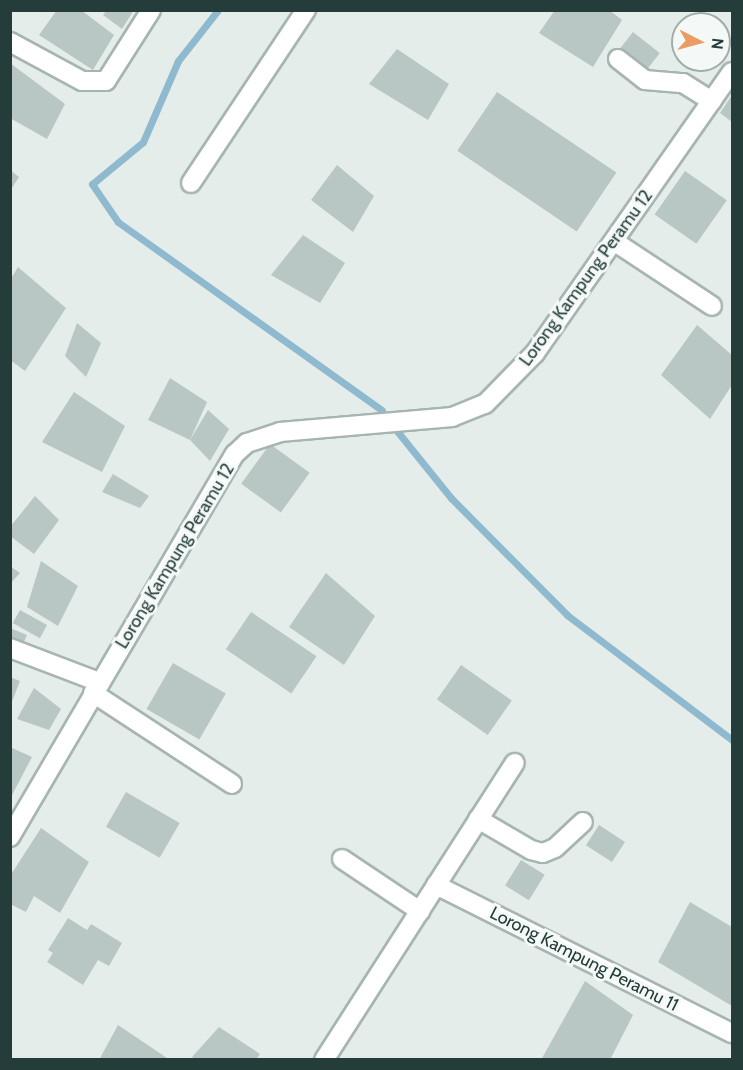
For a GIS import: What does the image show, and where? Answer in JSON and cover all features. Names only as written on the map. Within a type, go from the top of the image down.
[{"type":"street","points":[[10,42],[82,81],[106,81],[151,10]]},
{"type":"street","points":[[191,183],[306,10]]},
{"type":"street","points":[[618,59],[645,80],[683,83],[712,101]]},
{"type":"street","name":"Lorong Kampung Peramu 12","points":[[10,837],[96,688],[166,574],[213,489],[236,454],[248,443],[280,432],[452,417],[485,404],[536,353],[732,72]]},
{"type":"street","points":[[615,242],[712,306]]},
{"type":"street","points":[[10,648],[96,688],[232,784]]},
{"type":"street","points":[[324,1059],[515,763]]},
{"type":"street","points":[[478,819],[531,850],[543,853],[555,848],[583,822]]},
{"type":"street","points":[[342,859],[420,910]]},
{"type":"street","name":"Lorong Kampung Peramu 11","points":[[436,885],[732,1034]]},
{"type":"building","points":[[57,10],[81,10],[114,35],[93,70],[39,35]]},
{"type":"building","points":[[107,10],[134,10],[122,29],[103,15]]},
{"type":"building","points":[[555,10],[609,10],[622,20],[593,67],[539,33]]},
{"type":"building","points":[[633,32],[660,53],[644,73],[618,52]]},
{"type":"building","points":[[397,49],[449,84],[428,120],[369,84]]},
{"type":"building","points":[[10,63],[65,104],[47,139],[10,118]]},
{"type":"building","points":[[497,92],[616,173],[577,231],[457,151]]},
{"type":"building","points":[[732,95],[732,122],[720,113]]},
{"type":"building","points":[[337,165],[374,196],[353,232],[311,200]]},
{"type":"building","points":[[10,170],[19,177],[10,191]]},
{"type":"building","points":[[685,171],[727,200],[696,244],[655,214]]},
{"type":"building","points":[[303,235],[345,263],[320,303],[271,275]]},
{"type":"building","points":[[18,267],[66,308],[25,371],[10,360],[10,280]]},
{"type":"building","points":[[77,323],[101,343],[86,377],[65,356]]},
{"type":"building","points":[[697,325],[732,355],[732,385],[710,419],[661,375]]},
{"type":"building","points":[[170,378],[207,402],[190,440],[148,420]]},
{"type":"building","points":[[74,392],[125,426],[102,472],[42,442]]},
{"type":"building","points":[[208,410],[229,429],[210,461],[190,440]]},
{"type":"building","points":[[270,444],[310,473],[281,512],[241,484]]},
{"type":"building","points":[[113,474],[149,496],[140,508],[102,492]]},
{"type":"building","points":[[35,496],[59,520],[34,554],[10,536],[10,527]]},
{"type":"building","points":[[41,561],[78,586],[58,626],[27,607]]},
{"type":"building","points":[[10,566],[20,573],[10,584]]},
{"type":"building","points":[[326,573],[375,616],[344,665],[289,627]]},
{"type":"building","points":[[20,610],[47,625],[40,638],[13,623]]},
{"type":"building","points":[[251,612],[316,656],[291,693],[226,649]]},
{"type":"building","points":[[10,628],[27,635],[22,646],[10,640]]},
{"type":"building","points":[[173,663],[226,694],[199,739],[146,709]]},
{"type":"building","points":[[461,665],[512,701],[488,735],[437,699]]},
{"type":"building","points":[[10,677],[20,681],[11,704],[10,704]]},
{"type":"building","points":[[34,688],[61,709],[49,730],[17,719]]},
{"type":"building","points":[[10,747],[32,757],[10,799]]},
{"type":"building","points":[[126,792],[180,823],[160,858],[106,827]]},
{"type":"building","points":[[599,825],[625,842],[612,862],[586,845]]},
{"type":"building","points":[[41,828],[89,862],[60,913],[34,896],[26,912],[10,904],[10,876]]},
{"type":"building","points":[[521,860],[545,875],[529,900],[505,885]]},
{"type":"building","points":[[690,902],[732,927],[732,1006],[658,962]]},
{"type":"building","points":[[68,918],[87,930],[91,924],[122,943],[109,966],[98,960],[83,985],[47,962],[53,953],[48,950]]},
{"type":"building","points":[[585,981],[633,1015],[610,1060],[541,1060]]},
{"type":"building","points":[[118,1025],[170,1060],[99,1060]]},
{"type":"building","points":[[219,1027],[260,1054],[256,1060],[196,1060],[192,1057]]},
{"type":"waterway","points":[[218,10],[178,61],[143,142],[92,184],[118,222],[382,410]]},
{"type":"waterway","points":[[397,431],[451,498],[567,615],[732,740]]}]
